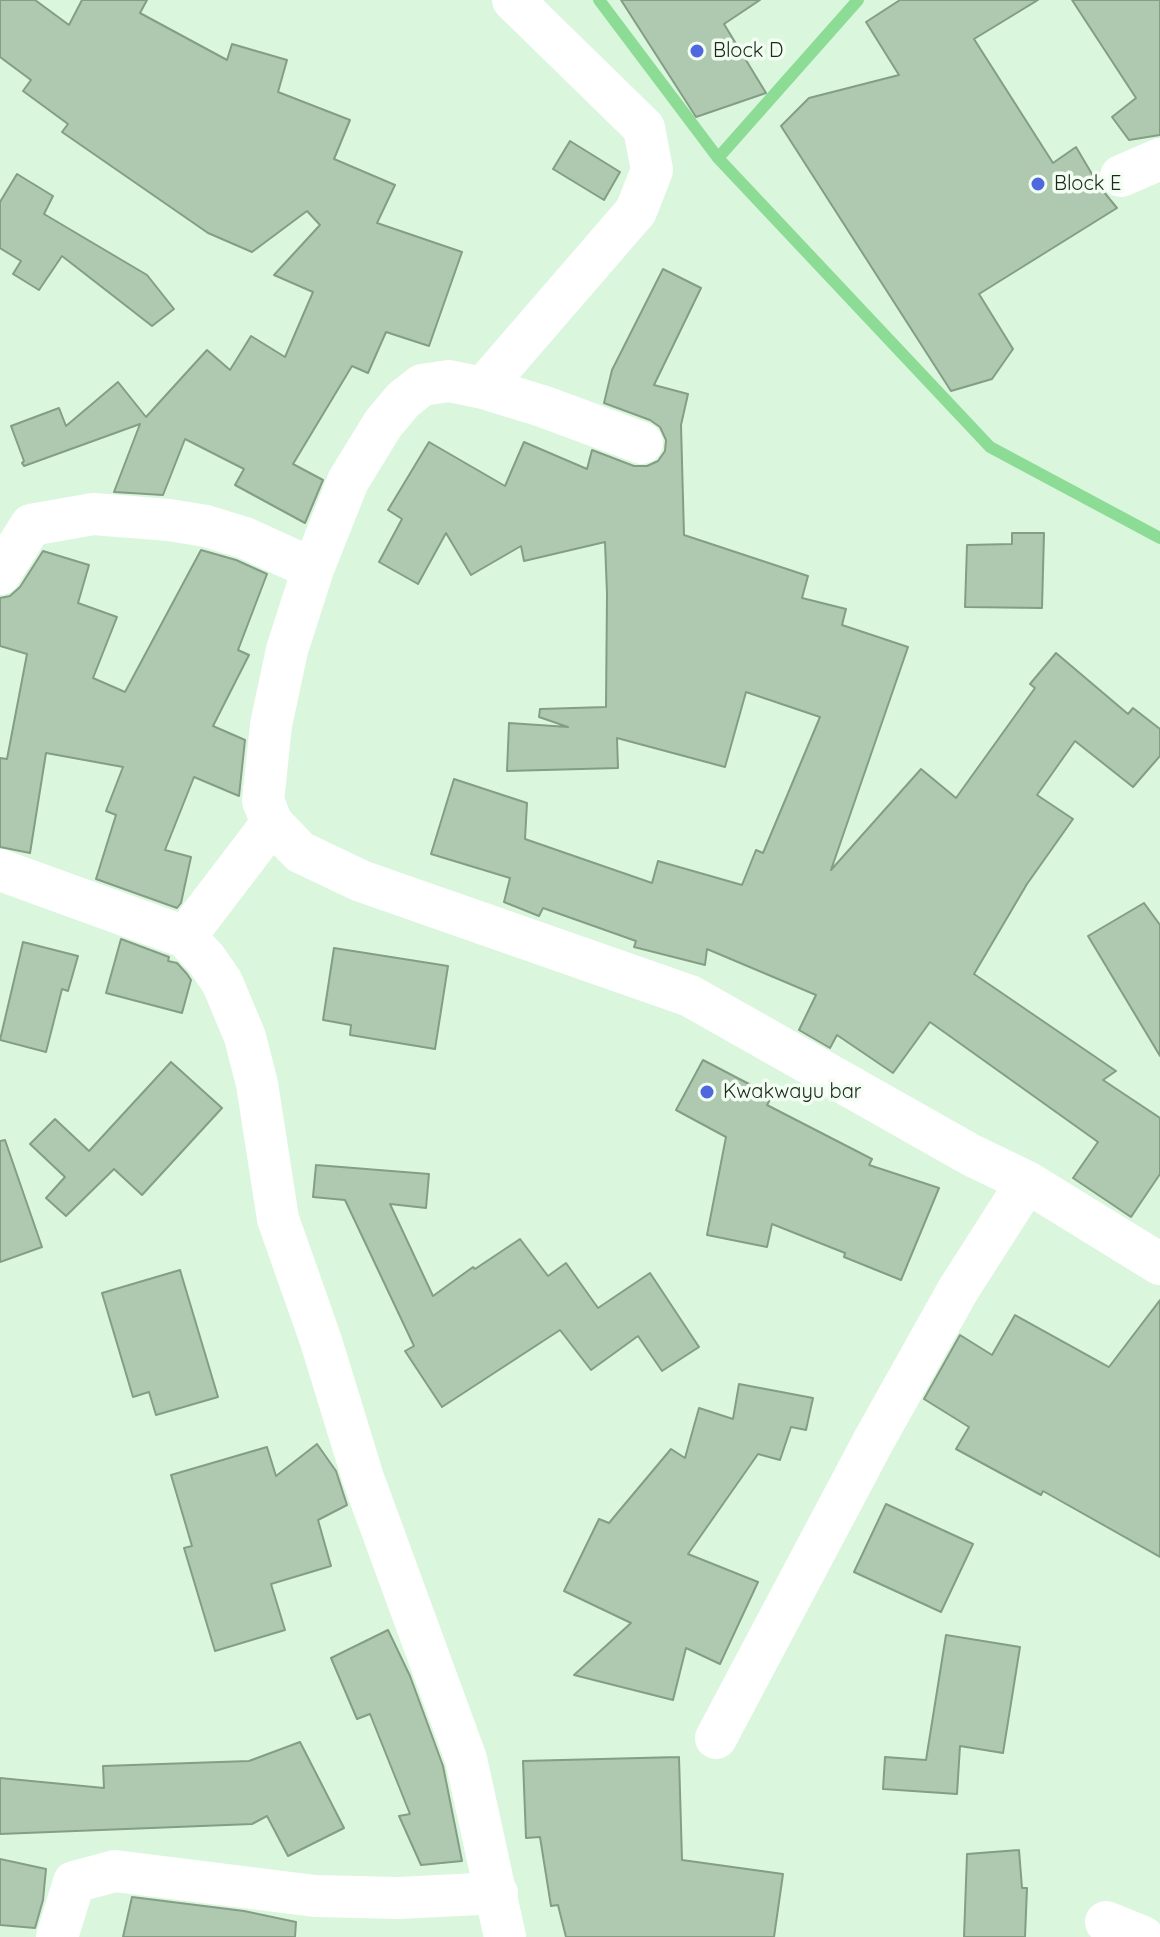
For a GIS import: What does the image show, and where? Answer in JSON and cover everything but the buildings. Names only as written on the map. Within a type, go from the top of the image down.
[{"type":"street","points":[[483,388],[636,211],[652,170],[644,128],[513,0]]},
{"type":"street","points":[[1121,176],[1160,159]]},
{"type":"street","points":[[642,443],[542,406],[449,381],[422,385],[403,400],[383,424],[348,481],[313,569],[287,650],[271,725],[263,801],[272,823],[300,852],[361,881],[690,996],[930,1132],[1027,1182],[1160,1264]]},
{"type":"street","points":[[0,574],[31,525],[93,514],[206,526],[245,538],[313,569]]},
{"type":"street","points":[[185,937],[272,823]]},
{"type":"street","points":[[0,870],[185,937],[222,982],[245,1037],[268,1146],[278,1219],[321,1341],[363,1478],[466,1759],[505,1937]]},
{"type":"street","points":[[716,1738],[874,1440],[958,1290],[1027,1182]]},
{"type":"street","points":[[57,1937],[74,1882],[115,1871],[315,1896],[399,1898],[497,1893]]},
{"type":"waterway","points":[[599,0],[718,158],[990,447],[1160,538]]},
{"type":"waterway","points":[[718,158],[858,0]]},
{"type":"place","name":"Block D","points":[[697,51]]},
{"type":"place","name":"Block E","points":[[1038,184]]},
{"type":"place","name":"Kwakwayu bar","points":[[707,1092]]}]
